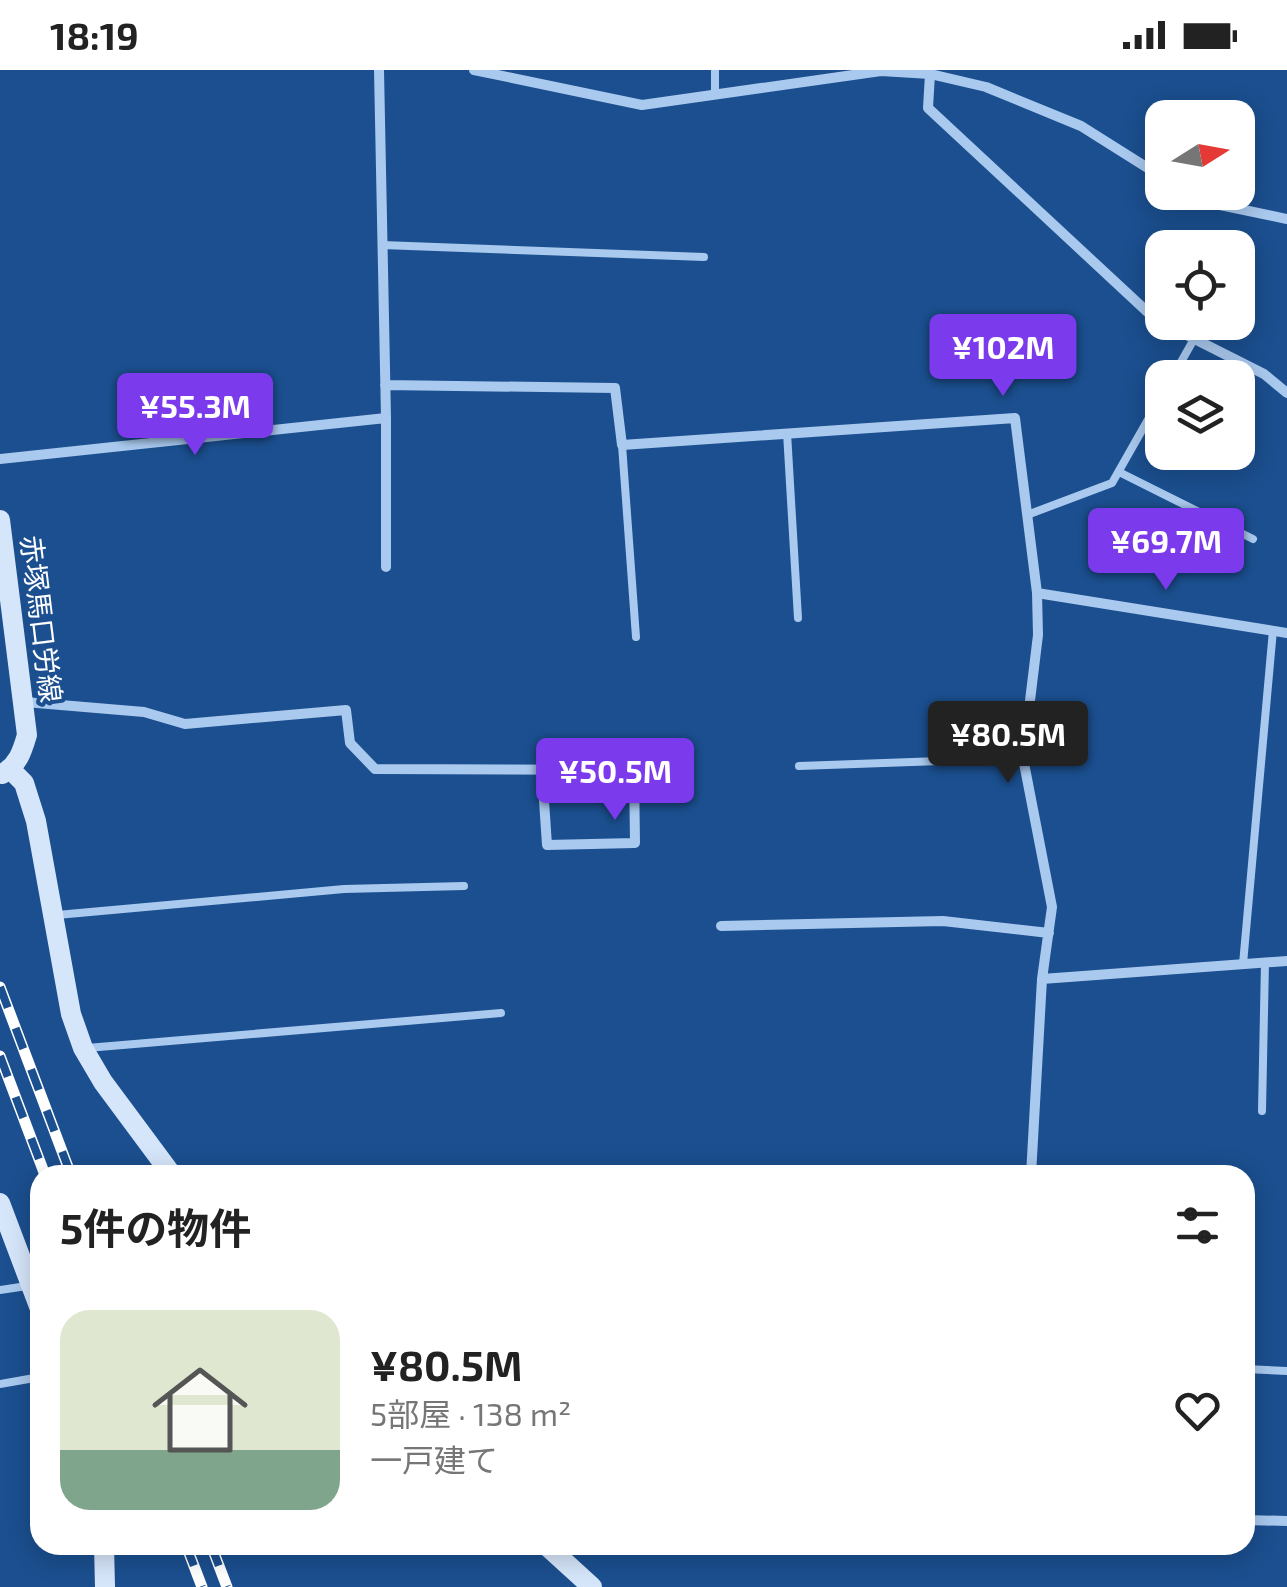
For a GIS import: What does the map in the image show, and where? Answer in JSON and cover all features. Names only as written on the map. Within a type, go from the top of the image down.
[{"type":"street","points":[[379,70],[386,567]]},
{"type":"street","points":[[474,70],[642,105],[881,70],[930,74],[986,87],[1082,126],[1145,166]]},
{"type":"street","points":[[930,74],[928,108],[1145,310]]},
{"type":"street","points":[[1242,210],[1287,220]]},
{"type":"street","points":[[1196,340],[1264,374],[1287,393]]},
{"type":"street","points":[[385,385],[615,388],[622,445],[1015,418],[1037,593],[1038,635],[1023,758],[1052,906],[1042,980],[1032,1165]]},
{"type":"street","points":[[0,459],[386,418]]},
{"type":"street","name":"赤塚馬口労線","points":[[0,520],[27,735],[20,757],[5,772]]},
{"type":"street","points":[[1037,593],[1287,632]]},
{"type":"street","points":[[24,702],[144,712],[186,724],[346,710],[350,743],[375,769],[634,770],[635,843],[547,845],[542,770]]},
{"type":"street","points":[[5,772],[24,783],[31,801],[71,1014],[83,1048],[165,1165]]},
{"type":"street","points":[[721,926],[942,921],[1049,933]]},
{"type":"street","points":[[1042,980],[1287,961]]},
{"type":"street","points":[[0,1203],[30,1282]]},
{"type":"street","points":[[1255,1520],[1287,1520]]},
{"type":"street","points":[[104,1555],[105,1587]]},
{"type":"street","points":[[557,1555],[592,1587]]},
{"type":"lane","points":[[544,84],[545,70]]},
{"type":"lane","points":[[715,70],[715,94]]},
{"type":"lane","points":[[382,245],[704,257]]},
{"type":"lane","points":[[1027,514],[1112,484],[1145,425]]},
{"type":"lane","points":[[787,433],[798,618]]},
{"type":"lane","points":[[622,445],[636,636]]},
{"type":"lane","points":[[1119,472],[1254,539]]},
{"type":"lane","points":[[1243,964],[1272,630]]},
{"type":"lane","points":[[800,766],[1023,758]]},
{"type":"lane","points":[[52,916],[344,889],[464,886]]},
{"type":"lane","points":[[1262,1111],[1264,962]]},
{"type":"lane","points":[[83,1048],[500,1014]]},
{"type":"lane","points":[[0,1290],[30,1285]]},
{"type":"lane","points":[[1255,1369],[1287,1371]]},
{"type":"lane","points":[[0,1384],[30,1379]]},
{"type":"railway","points":[[0,987],[67,1165]]},
{"type":"railway","points":[[0,1056],[41,1165]]},
{"type":"railway","points":[[190,1555],[202,1587]]},
{"type":"railway","points":[[215,1555],[227,1587]]}]
